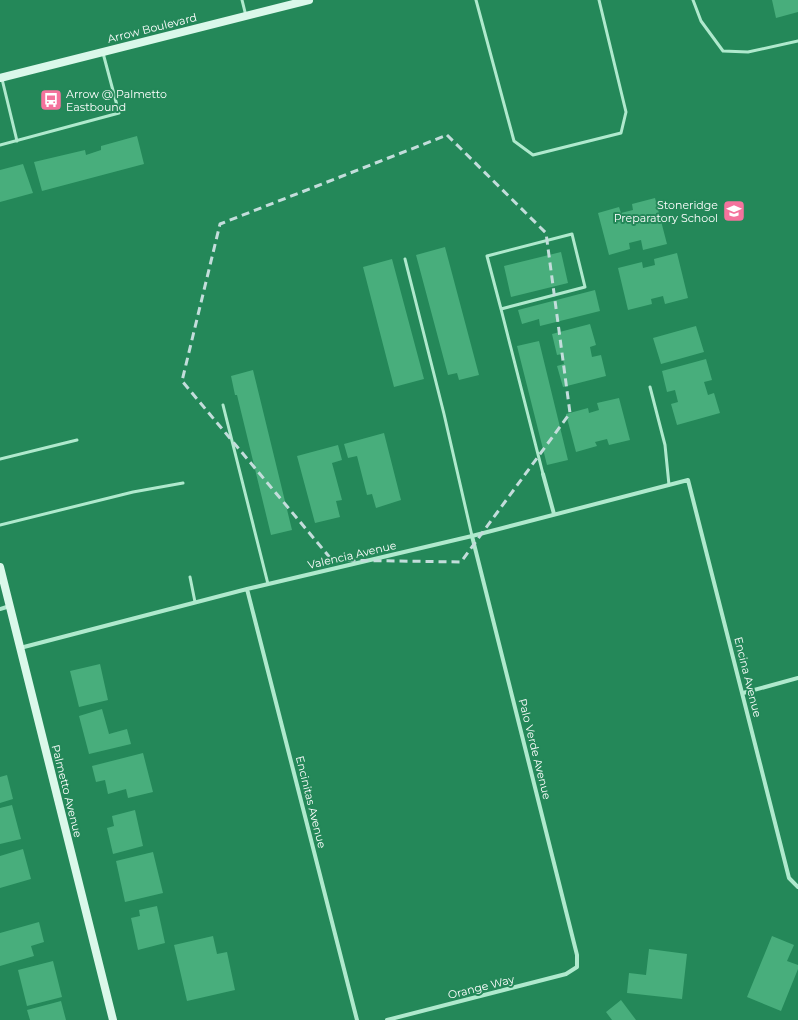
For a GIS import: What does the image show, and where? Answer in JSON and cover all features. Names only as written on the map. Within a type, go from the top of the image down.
[{"type":"street","name":"Arrow Boulevard","points":[[1,78],[309,0]]},
{"type":"street","points":[[543,474],[554,514]]},
{"type":"street","name":"Valencia Avenue","points":[[20,648],[195,602],[472,536],[688,480]]},
{"type":"street","name":"Encina Avenue","points":[[688,480],[789,878],[798,887]]},
{"type":"street","name":"Palo Verde Avenue","points":[[472,536],[578,954],[578,967]]},
{"type":"street","name":"Palmetto Avenue","points":[[0,566],[113,1020]]},
{"type":"street","name":"Encinitas Avenue","points":[[247,589],[357,1020]]},
{"type":"street","points":[[0,609],[10,606]]},
{"type":"street","points":[[743,693],[798,678]]},
{"type":"street","name":"Orange Way","points":[[387,1020],[566,974],[578,967]]},
{"type":"lane","points":[[242,0],[246,16]]},
{"type":"lane","points":[[476,0],[514,141],[533,155],[621,133],[626,112],[599,0]]},
{"type":"lane","points":[[694,0],[701,21],[723,51],[748,52],[798,41]]},
{"type":"lane","points":[[0,145],[119,113],[103,52]]},
{"type":"lane","points":[[1,78],[17,141]]},
{"type":"lane","points":[[501,309],[585,287],[572,234],[487,256],[543,474]]},
{"type":"lane","points":[[405,259],[444,414],[472,536]]},
{"type":"lane","points":[[650,387],[664,445],[669,485]]},
{"type":"lane","points":[[223,405],[268,584]]},
{"type":"lane","points":[[0,459],[77,440]]},
{"type":"lane","points":[[0,525],[133,492],[183,483]]},
{"type":"lane","points":[[190,577],[195,602]]},
{"type":"highlighted area","points":[[447,135],[546,233],[570,413],[461,562],[332,560],[182,381],[220,224]]},
{"type":"building","points":[[772,0],[798,0],[798,12],[776,18]]},
{"type":"building","points":[[137,136],[144,164],[42,191],[34,162],[85,150],[86,155],[101,150],[101,146]]},
{"type":"building","points":[[23,164],[33,193],[0,202],[0,170]]},
{"type":"building","points":[[655,198],[667,244],[643,250],[641,240],[629,243],[630,249],[609,255],[598,213],[619,207],[621,213],[633,210],[632,204]]},
{"type":"building","points":[[445,247],[479,375],[459,380],[457,373],[448,375],[416,255]]},
{"type":"building","points":[[561,252],[568,283],[511,297],[504,266]]},
{"type":"building","points":[[677,253],[688,298],[665,304],[663,296],[651,299],[652,304],[628,310],[618,268],[642,262],[643,268],[655,265],[654,259]]},
{"type":"building","points":[[392,259],[424,379],[394,387],[363,267]]},
{"type":"building","points":[[595,290],[600,311],[540,326],[539,319],[522,324],[518,310]]},
{"type":"building","points":[[590,324],[596,345],[590,347],[592,357],[601,355],[606,376],[563,387],[557,366],[564,364],[562,354],[557,355],[552,334]]},
{"type":"building","points":[[696,326],[704,352],[661,364],[653,338]]},
{"type":"building","points":[[539,341],[568,460],[547,465],[517,346]]},
{"type":"building","points":[[706,359],[712,380],[704,382],[708,395],[714,393],[720,413],[677,425],[671,404],[678,402],[675,390],[667,392],[662,371]]},
{"type":"building","points":[[253,370],[292,530],[271,535],[231,376]]},
{"type":"building","points":[[619,398],[630,440],[609,445],[607,439],[595,442],[597,446],[576,452],[566,414],[588,408],[589,413],[599,410],[597,403]]},
{"type":"building","points":[[384,433],[401,500],[376,508],[372,494],[367,495],[357,456],[348,458],[344,444]]},
{"type":"building","points":[[338,445],[342,460],[332,463],[342,500],[336,501],[340,517],[315,523],[297,456]]},
{"type":"building","points":[[100,664],[108,700],[79,707],[70,671]]},
{"type":"building","points":[[102,709],[109,734],[127,729],[131,744],[89,754],[79,716]]},
{"type":"building","points":[[143,753],[153,792],[128,798],[126,789],[108,794],[105,780],[96,782],[92,766]]},
{"type":"building","points":[[7,775],[13,799],[0,803],[0,777]]},
{"type":"building","points":[[12,805],[21,839],[0,844],[0,808]]},
{"type":"building","points":[[135,810],[143,846],[113,854],[107,828],[114,826],[112,816]]},
{"type":"building","points":[[23,849],[31,879],[0,888],[0,856]]},
{"type":"building","points":[[153,852],[163,893],[125,902],[116,861]]},
{"type":"building","points":[[157,906],[165,943],[138,950],[131,918],[140,916],[139,910]]},
{"type":"building","points":[[39,922],[44,942],[31,946],[34,956],[0,966],[0,933]]},
{"type":"building","points":[[213,936],[217,954],[227,952],[235,990],[187,1001],[174,945]]},
{"type":"building","points":[[772,936],[794,945],[787,961],[798,965],[798,969],[781,1011],[747,997]]},
{"type":"building","points":[[649,949],[687,954],[682,999],[627,993],[629,973],[646,975]]},
{"type":"building","points":[[53,961],[62,997],[27,1006],[18,970]]},
{"type":"building","points":[[621,1000],[636,1020],[612,1020],[606,1012]]},
{"type":"building","points":[[61,1001],[66,1020],[30,1020],[27,1010]]},
{"type":"place","name":"Arrow @ Palmetto Eastbound","points":[[51,100]]},
{"type":"place","name":"Stoneridge Preparatory School","points":[[734,211]]}]
